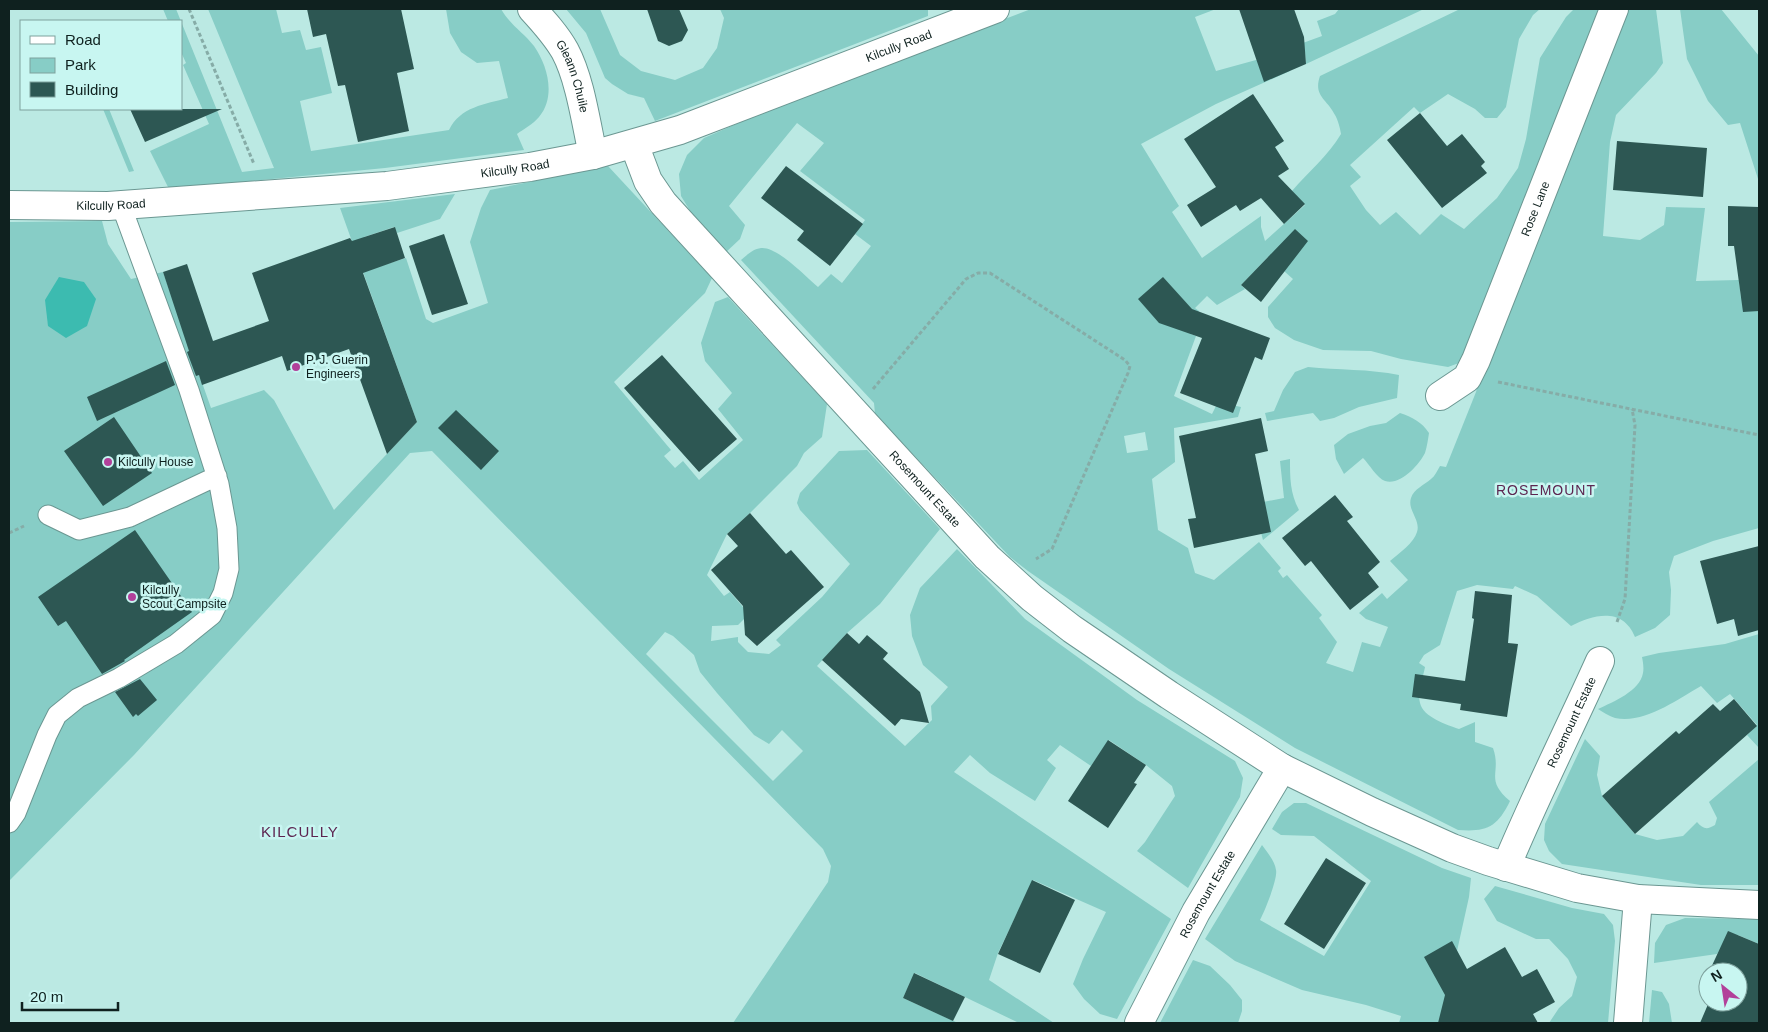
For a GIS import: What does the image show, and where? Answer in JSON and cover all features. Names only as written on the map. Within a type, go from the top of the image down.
[{"type":"street","name":"Gleann Chuile","points":[[532,9],[550,28],[565,52],[573,71],[593,155]]},
{"type":"street","name":"Kilcully Road","points":[[9,205],[108,206],[387,186],[471,176],[593,155],[680,130],[995,9]]},
{"type":"street","name":"Rose Lane","points":[[1467,378],[1491,324],[1614,9]]},
{"type":"street","name":"Rosemount Estate","points":[[634,144],[648,181],[663,203],[987,557],[1032,598],[1072,629],[1169,695],[1282,768],[1452,848],[1506,867],[1577,888],[1638,898],[1759,906]]},
{"type":"street","points":[[1440,396],[1467,378]]},
{"type":"street","name":"Rosemount Estate","points":[[1506,867],[1525,820],[1600,661]]},
{"type":"street","name":"Rosemount Estate","points":[[1139,1023],[1196,912],[1282,768]]},
{"type":"street","points":[[1628,1023],[1638,898]]},
{"type":"lane","points":[[9,824],[16,813],[47,734],[57,715],[78,698],[120,678],[176,644],[212,615],[223,593],[229,569],[227,528],[216,476],[189,390],[121,204]]},
{"type":"lane","points":[[48,515],[79,530],[130,517],[216,476]]},
{"type":"path","points":[[189,9],[257,170],[264,196]]},
{"type":"path","points":[[867,396],[966,279],[978,272],[990,272],[1125,360],[1130,366],[1128,373],[1052,549],[1038,559],[1031,560]]},
{"type":"path","points":[[1467,378],[1493,381],[1759,435]]},
{"type":"path","points":[[873,388],[878,394]]},
{"type":"path","points":[[1617,622],[1625,599],[1635,425],[1632,409]]},
{"type":"green space","points":[[163,9],[176,9],[181,20],[168,20]]},
{"type":"green space","points":[[208,9],[276,9],[282,33],[300,30],[306,50],[321,47],[332,93],[300,101],[311,151],[449,130],[454,122],[466,111],[508,98],[499,61],[477,63],[461,52],[450,33],[446,9],[501,9],[539,54],[546,72],[549,91],[544,109],[539,117],[517,134],[524,150],[385,168],[169,189],[150,151],[209,124],[183,65],[186,63],[182,54],[182,23],[242,172],[274,168]]},
{"type":"green space","points":[[566,9],[600,9],[620,55],[641,71],[675,80],[703,68],[717,48],[724,18],[720,9],[928,9],[928,16],[655,121],[644,98],[628,94],[605,78],[586,33]]},
{"type":"green space","points":[[1031,9],[1216,9],[1195,17],[1216,71],[1256,60],[1322,36],[1317,21],[1335,14],[1339,9],[1424,9],[1306,64],[1305,52],[1290,59],[1290,71],[1216,104],[1141,144],[1179,206],[1172,212],[1202,258],[1261,216],[1261,227],[1265,241],[1305,205],[1292,191],[1324,157],[1341,134],[1336,117],[1318,88],[1320,76],[1460,9],[1540,9],[1533,15],[1519,39],[1506,107],[1497,118],[1485,118],[1475,109],[1448,94],[1420,113],[1414,107],[1350,165],[1361,177],[1350,186],[1366,210],[1380,225],[1396,212],[1420,235],[1441,214],[1464,229],[1497,198],[1518,168],[1526,139],[1540,58],[1566,17],[1574,9],[1607,9],[1470,359],[1448,367],[1401,359],[1371,351],[1323,350],[1294,340],[1275,328],[1268,317],[1268,307],[1293,279],[1268,257],[1241,285],[1245,289],[1217,305],[1207,296],[1195,308],[1199,311],[1191,334],[1196,336],[1174,396],[1212,414],[1218,402],[1241,407],[1238,417],[1174,428],[1175,462],[1152,479],[1158,530],[1188,548],[1195,573],[1214,580],[1259,542],[1281,568],[1278,571],[1283,578],[1287,575],[1322,615],[1319,618],[1337,642],[1326,663],[1353,672],[1362,642],[1380,647],[1388,627],[1366,619],[1359,613],[1382,593],[1387,599],[1408,580],[1390,561],[1410,544],[1417,532],[1417,523],[1410,502],[1412,495],[1434,476],[1440,466],[1446,467],[1476,392],[1483,365],[1619,9],[1656,9],[1663,63],[1656,73],[1616,115],[1610,142],[1603,236],[1640,240],[1664,225],[1666,207],[1705,208],[1696,281],[1739,280],[1741,298],[1759,296],[1759,528],[1713,541],[1674,556],[1669,572],[1671,590],[1670,615],[1655,628],[1635,637],[1630,627],[1616,617],[1598,616],[1571,626],[1537,596],[1515,586],[1513,589],[1477,585],[1457,591],[1440,645],[1424,655],[1419,663],[1425,667],[1420,690],[1420,703],[1430,716],[1459,729],[1475,722],[1475,742],[1493,748],[1496,764],[1496,781],[1502,793],[1510,801],[1500,817],[1490,826],[1476,830],[1458,830],[1295,748],[1169,669],[1028,571],[1010,557],[875,414],[874,403],[741,260],[750,252],[761,248],[768,249],[783,257],[818,287],[831,274],[842,283],[871,246],[855,234],[865,220],[800,171],[824,143],[797,123],[729,206],[745,225],[740,239],[724,254],[692,214],[681,196],[679,174],[687,155],[704,138],[780,105]],"holes":[[[1145,432],[1148,450],[1127,453],[1124,436]]]},
{"type":"green space","points":[[1680,9],[1721,9],[1759,56],[1759,182],[1740,123],[1728,125],[1708,101],[1687,59]]},
{"type":"green space","points":[[103,110],[109,110],[134,171],[129,172]]},
{"type":"green space","points":[[608,166],[712,278],[705,293],[614,382],[671,450],[664,456],[675,468],[683,461],[699,480],[743,440],[718,409],[732,393],[705,361],[701,343],[715,302],[728,297],[827,404],[822,437],[804,453],[797,466],[727,534],[707,575],[724,596],[730,592],[749,614],[738,625],[712,626],[711,641],[738,637],[738,642],[748,652],[769,654],[781,645],[776,640],[822,597],[850,564],[800,510],[797,503],[800,493],[839,451],[867,450],[940,529],[880,604],[847,633],[817,666],[905,746],[932,720],[931,706],[948,687],[923,665],[912,636],[910,615],[920,588],[957,549],[1025,619],[1137,700],[1235,761],[1243,778],[1240,797],[1188,888],[1137,851],[1175,796],[1172,786],[1146,765],[1109,740],[1091,766],[1060,745],[1047,760],[1056,768],[1035,801],[990,773],[970,755],[954,772],[1171,919],[1117,1019],[1100,1014],[1084,999],[1073,984],[1106,912],[1033,880],[998,953],[989,980],[1054,1023],[1019,1023],[915,973],[903,998],[958,1023],[733,1023],[828,882],[831,866],[823,849],[432,451],[410,453],[134,755],[9,881],[9,222],[102,221],[108,244],[131,279],[163,272],[211,408],[264,390],[274,400],[334,510],[417,422],[340,208],[455,194],[440,219],[397,233],[394,227],[364,237],[374,268],[406,258],[426,319],[433,323],[488,303],[470,242],[481,208],[490,190]],"holes":[[[665,632],[673,636],[694,655],[700,672],[754,735],[769,744],[782,730],[803,751],[773,781],[646,654]]]},
{"type":"green space","points":[[1308,367],[1399,375],[1397,398],[1359,407],[1334,418],[1320,421],[1313,413],[1267,421],[1265,413],[1274,411],[1283,390],[1295,372]]},
{"type":"green space","points":[[1400,413],[1416,420],[1429,433],[1425,453],[1414,468],[1403,478],[1391,482],[1385,481],[1376,474],[1363,458],[1344,474],[1336,459],[1334,445],[1348,434],[1370,426],[1386,423]]},
{"type":"green space","points":[[1290,459],[1292,491],[1299,510],[1263,540],[1253,504],[1284,498],[1280,461]]},
{"type":"green space","points":[[1759,634],[1759,748],[1747,735],[1757,725],[1730,694],[1717,703],[1701,686],[1660,710],[1638,718],[1615,718],[1598,709],[1625,695],[1637,685],[1643,673],[1642,657],[1725,644]]},
{"type":"green space","points":[[1585,739],[1600,756],[1597,775],[1602,796],[1635,834],[1657,840],[1683,836],[1697,822],[1705,828],[1715,825],[1717,818],[1709,802],[1759,759],[1759,885],[1701,885],[1562,864],[1549,851],[1544,840],[1545,824]]},
{"type":"green space","points":[[1294,803],[1306,803],[1442,868],[1471,878],[1469,897],[1457,951],[1471,1001],[1485,1023],[1399,1023],[1401,1016],[1366,1005],[1302,990],[1235,961],[1205,939],[1262,845],[1274,863],[1276,874],[1271,895],[1260,920],[1324,956],[1371,881],[1314,836],[1281,835],[1272,829],[1282,812]]},
{"type":"green space","points":[[1495,886],[1572,908],[1604,914],[1613,925],[1615,941],[1608,1023],[1549,1023],[1559,1008],[1572,996],[1577,977],[1568,959],[1549,939],[1536,939],[1497,921],[1484,899]]},
{"type":"green space","points":[[1685,918],[1759,919],[1759,944],[1738,935],[1729,955],[1719,951],[1717,954],[1654,963],[1655,943],[1666,925]]},
{"type":"green space","points":[[1193,960],[1210,966],[1230,985],[1242,1000],[1242,1011],[1238,1023],[1160,1023]]},
{"type":"green space","points":[[1652,990],[1662,992],[1669,1004],[1672,1023],[1649,1023]]},
{"type":"shaded area","points":[[59,277],[84,282],[96,299],[87,326],[66,338],[48,326],[45,300]]},
{"type":"building","points":[[307,9],[401,9],[414,69],[397,73],[409,131],[358,142],[345,85],[338,86],[326,34],[313,37]]},
{"type":"building","points":[[647,9],[679,9],[688,30],[682,41],[669,46],[658,41]]},
{"type":"building","points":[[1239,9],[1294,9],[1304,37],[1306,64],[1264,82]]},
{"type":"building","points":[[1253,94],[1284,141],[1275,147],[1289,169],[1278,176],[1305,204],[1284,224],[1261,198],[1240,211],[1236,205],[1201,227],[1187,205],[1216,187],[1184,139]]},
{"type":"building","points":[[222,109],[145,142],[130,110]]},
{"type":"building","points":[[1420,113],[1447,146],[1462,134],[1485,162],[1481,166],[1487,173],[1442,208],[1387,140]]},
{"type":"building","points":[[1617,141],[1707,148],[1703,197],[1613,190]]},
{"type":"building","points":[[786,166],[863,224],[830,266],[797,240],[804,231],[761,198]]},
{"type":"building","points":[[1728,206],[1759,207],[1759,311],[1743,312],[1734,246],[1728,246]]},
{"type":"building","points":[[395,227],[405,258],[363,273],[417,422],[387,454],[349,349],[287,371],[282,356],[202,385],[199,375],[196,376],[187,352],[189,351],[163,272],[187,264],[213,341],[269,321],[252,273],[350,238],[352,241]]},
{"type":"building","points":[[1295,229],[1308,241],[1261,302],[1241,285]]},
{"type":"building","points":[[444,234],[468,304],[432,315],[409,246]]},
{"type":"building","points":[[1163,277],[1192,309],[1270,338],[1262,360],[1255,357],[1233,413],[1180,393],[1202,338],[1159,323],[1138,299]]},
{"type":"building","points":[[662,355],[737,439],[699,472],[624,388]]},
{"type":"building","points":[[166,361],[175,385],[97,421],[87,397]]},
{"type":"building","points":[[456,410],[499,451],[481,470],[438,428]]},
{"type":"building","name":"Kilcully House","points":[[114,417],[152,473],[103,506],[64,451]]},
{"type":"building","points":[[1261,418],[1268,451],[1255,454],[1271,532],[1194,548],[1188,519],[1196,518],[1179,436]]},
{"type":"building","points":[[1335,495],[1353,517],[1347,521],[1380,562],[1368,573],[1379,587],[1350,610],[1311,561],[1305,566],[1282,538]]},
{"type":"building","points":[[750,513],[786,554],[791,550],[824,587],[757,646],[745,635],[743,606],[711,570],[738,546],[727,534]]},
{"type":"building","points":[[135,530],[192,612],[125,661],[102,674],[66,621],[58,626],[38,597]]},
{"type":"building","points":[[1759,546],[1759,630],[1738,636],[1734,619],[1717,624],[1700,561]]},
{"type":"building","points":[[1475,591],[1512,595],[1508,643],[1518,644],[1507,717],[1460,710],[1461,704],[1412,697],[1415,674],[1465,681],[1474,619],[1472,618]]},
{"type":"building","points":[[847,633],[859,644],[867,635],[888,653],[883,659],[920,692],[929,723],[901,719],[895,726],[822,660]]},
{"type":"building","points":[[140,679],[157,700],[138,716],[136,714],[133,717],[115,692]]},
{"type":"building","points":[[1734,699],[1757,726],[1635,834],[1602,796],[1676,731],[1679,734],[1713,704],[1720,711]]},
{"type":"building","points":[[1108,740],[1146,765],[1134,783],[1137,784],[1108,828],[1068,801]]},
{"type":"building","points":[[1326,858],[1366,883],[1324,949],[1284,924]]},
{"type":"building","points":[[1032,880],[1075,900],[1040,973],[998,954]]},
{"type":"building","points":[[1728,931],[1759,944],[1759,1023],[1700,1023],[1705,1012],[1748,1012],[1748,962],[1714,962]]},
{"type":"building","points":[[1452,941],[1467,969],[1505,947],[1522,977],[1537,969],[1555,1002],[1533,1014],[1538,1023],[1438,1023],[1445,995],[1424,957]]},
{"type":"building","points":[[914,973],[965,997],[953,1021],[903,998]]},
{"type":"place","name":"P. J. Guerin Engineers","points":[[296,367]]},
{"type":"place","name":"Kilcully House","points":[[108,462]]},
{"type":"place","name":"Kilcully Scout Campsite","points":[[132,597]]},
{"type":"district","name":"ROSEMOUNT","points":[[1546,490]]},
{"type":"district","name":"KILCULLY","points":[[300,832]]}]
